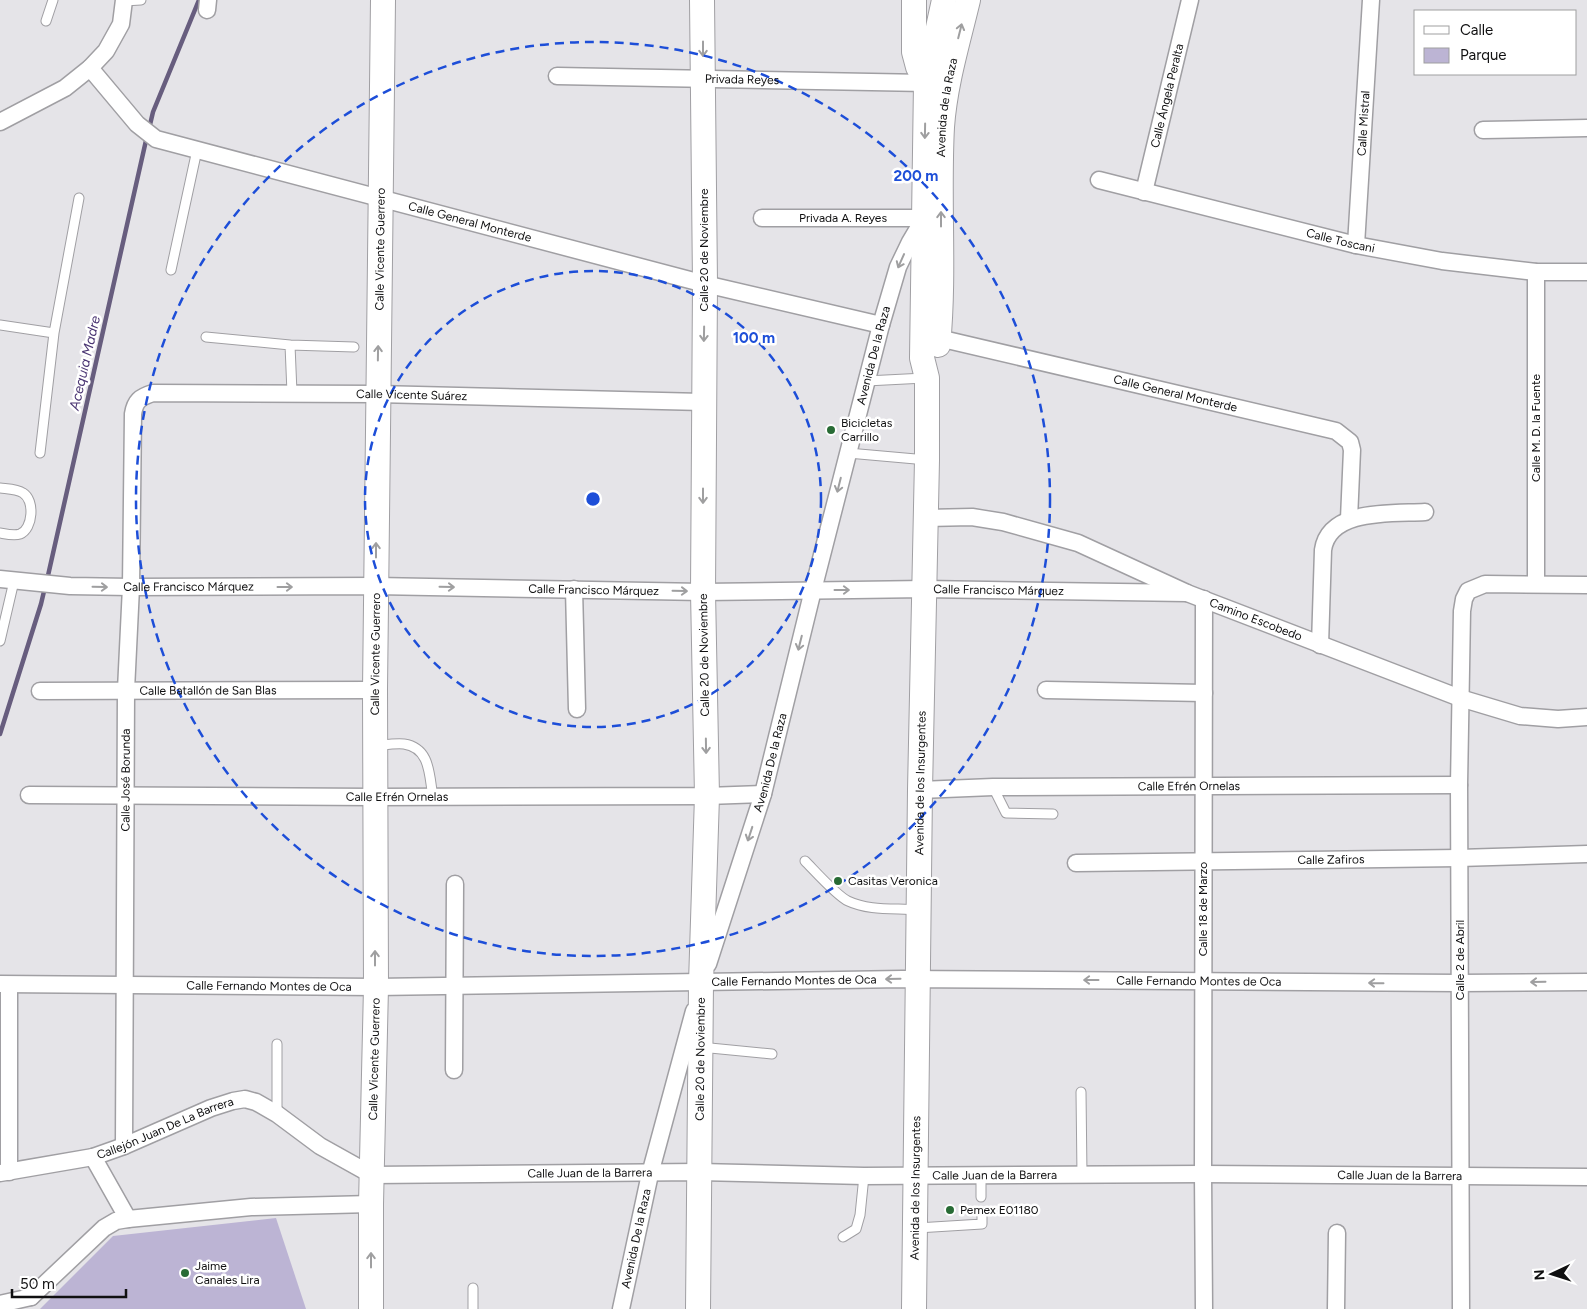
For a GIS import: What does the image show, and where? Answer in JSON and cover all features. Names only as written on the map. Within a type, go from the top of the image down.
[{"type":"main road","name":"Calle Vicente Guerrero","points":[[371,1309],[371,1204],[376,987],[374,690],[383,0]]},
{"type":"main road","name":"Calle 20 de Noviembre","points":[[698,1309],[699,1172],[693,1046],[701,983],[706,796],[703,592],[705,284],[702,0]]},
{"type":"main road","points":[[914,0],[914,52],[918,67],[926,83]]},
{"type":"main road","name":"Avenida de la Raza","points":[[930,336],[924,218],[926,83],[944,0]]},
{"type":"main road","name":"Avenida de la Raza","points":[[930,336],[942,126],[951,68],[968,0]]},
{"type":"main road","name":"Avenida de los Insurgentes","points":[[914,1309],[914,1175],[928,378],[936,355],[930,336]]},
{"type":"street","points":[[0,122],[64,88],[90,68],[106,50],[121,24],[124,0]]},
{"type":"street","name":"Calle Ángela Peralta","points":[[1144,192],[1190,0]]},
{"type":"street","name":"Calle Mistral","points":[[1356,245],[1371,0]]},
{"type":"street","name":"Calle General Monterde","points":[[90,68],[137,124],[156,138],[705,284],[881,324]]},
{"type":"street","name":"Privada Reyes","points":[[558,76],[926,83]]},
{"type":"street","points":[[1483,130],[1587,128]]},
{"type":"street","name":"Calle Toscani","points":[[1099,180],[1356,245],[1442,261],[1536,272],[1587,272]]},
{"type":"street","name":"Privada A. Reyes","points":[[762,218],[924,218]]},
{"type":"street","name":"Avenida De la Raza","points":[[701,983],[764,794],[813,590],[881,324],[898,267],[924,218]]},
{"type":"street","name":"Calle M. D. la Fuente","points":[[1536,272],[1536,584]]},
{"type":"street","name":"Calle General Monterde","points":[[930,336],[1336,431],[1350,442],[1352,450],[1349,519]]},
{"type":"street","name":"Calle Vicente Suárez","points":[[133,414],[134,406],[138,400],[153,393],[378,394],[703,402]]},
{"type":"street","name":"Calle José Borunda","points":[[124,1146],[126,690],[131,587],[133,414]]},
{"type":"street","points":[[1320,645],[1324,541],[1334,528],[1349,519],[1373,514],[1425,512]]},
{"type":"street","name":"Camino Escobedo","points":[[926,518],[972,518],[1003,522],[1078,543],[1204,600],[1460,698],[1520,716],[1558,719],[1587,717]]},
{"type":"street","name":"Calle Francisco Márquez","points":[[14,581],[70,586],[131,587],[376,586],[703,592],[925,590],[1187,593]]},
{"type":"street","name":"Calle 2 de Abril","points":[[1461,1309],[1459,785],[1462,611],[1464,599],[1468,591],[1475,587],[1485,584],[1536,584]]},
{"type":"street","points":[[1536,584],[1587,585]]},
{"type":"street","points":[[574,589],[577,709]]},
{"type":"street","name":"Calle 18 de Marzo","points":[[1204,600],[1204,1309]]},
{"type":"street","name":"Calle Batallón de San Blas","points":[[40,691],[374,690]]},
{"type":"street","points":[[1046,690],[1204,693]]},
{"type":"street","name":"Calle Efrén Ornelas","points":[[920,790],[1459,785]]},
{"type":"street","name":"Calle Efrén Ornelas","points":[[29,795],[432,797],[764,794]]},
{"type":"street","name":"Calle Zafiros","points":[[1076,863],[1459,858],[1587,854]]},
{"type":"street","points":[[454,1070],[455,884]]},
{"type":"street","name":"Calle Fernando Montes de Oca","points":[[4,985],[376,987],[918,980],[1587,982]]},
{"type":"street","points":[[4,985],[5,1172]]},
{"type":"street","name":"Avenida De la Raza","points":[[620,1309],[650,1174],[693,1046]]},
{"type":"street","name":"Callejón Juan De La Barrera","points":[[5,1172],[92,1157],[124,1146],[211,1108],[245,1099],[256,1102],[320,1146],[372,1175]]},
{"type":"street","points":[[92,1157],[128,1219]]},
{"type":"street","name":"Calle Juan de la Barrera","points":[[372,1175],[650,1174],[699,1172],[864,1176],[1203,1174],[1587,1177]]},
{"type":"street","points":[[0,1304],[30,1303],[104,1228],[116,1221],[250,1206],[371,1204]]},
{"type":"street","points":[[1336,1309],[1337,1232]]},
{"type":"lane","points":[[46,21],[53,0]]},
{"type":"lane","points":[[124,0],[141,0]]},
{"type":"lane","points":[[171,270],[197,150]]},
{"type":"lane","points":[[40,453],[54,333],[79,198]]},
{"type":"lane","points":[[0,326],[54,333]]},
{"type":"lane","points":[[206,337],[290,345],[354,347]]},
{"type":"lane","points":[[290,345],[292,393]]},
{"type":"lane","points":[[866,381],[928,378]]},
{"type":"lane","points":[[848,454],[927,460]]},
{"type":"lane","points":[[0,488],[18,490],[25,494],[30,500],[31,507],[26,530],[21,534],[0,534]]},
{"type":"lane","points":[[0,641],[14,581]]},
{"type":"lane","points":[[374,746],[404,744],[420,750],[427,762],[432,797]]},
{"type":"lane","points":[[993,788],[1006,813],[1053,814]]},
{"type":"lane","points":[[805,861],[847,901],[871,907],[918,910]]},
{"type":"lane","points":[[276,1114],[277,1044]]},
{"type":"lane","points":[[693,1046],[772,1054]]},
{"type":"lane","points":[[1081,1092],[1082,1175]]},
{"type":"lane","points":[[843,1237],[856,1229],[860,1215],[864,1176]]},
{"type":"lane","points":[[981,1176],[982,1197]]},
{"type":"lane","points":[[914,1228],[982,1224],[982,1214]]},
{"type":"lane","points":[[473,1288],[473,1309]]},
{"type":"green space","name":"Jaime Canales Lira","points":[[276,1218],[306,1309],[40,1309],[113,1236]]},
{"type":"waterway","name":"Acequia Madre","points":[[149,129],[153,112],[199,0]]},
{"type":"waterway","name":"Acequia Madre","points":[[47,580],[147,136]]},
{"type":"waterway","name":"Acequia Madre","points":[[0,734],[45,587]]},
{"type":"place","name":"Bicicletas Carrillo","points":[[831,430]]},
{"type":"place","name":"Casitas Veronica","points":[[838,881]]},
{"type":"place","name":"Pemex E01180","points":[[950,1210]]},
{"type":"place","name":"Jaime Canales Lira","points":[[185,1273]]}]
